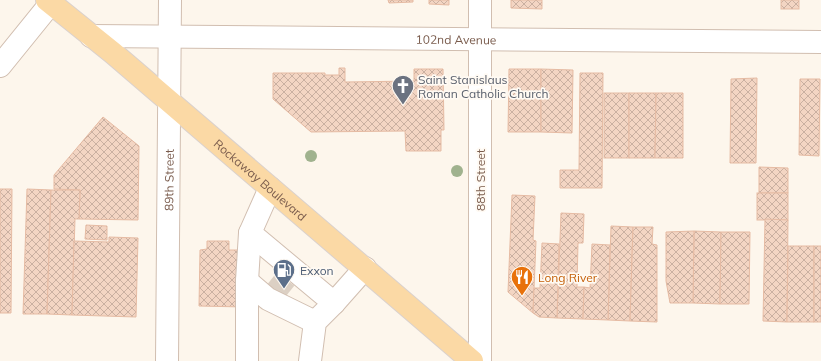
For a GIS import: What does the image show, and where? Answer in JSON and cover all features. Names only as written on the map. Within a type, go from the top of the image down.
[{"type":"main road","name":"Rockaway Boulevard","points":[[49,2],[169,101],[472,361]]},
{"type":"street","name":"89th Street","points":[[167,361],[170,0]]},
{"type":"street","name":"88th Street","points":[[480,0],[480,361]]},
{"type":"street","points":[[4,54],[49,2]]},
{"type":"street","name":"102nd Avenue","points":[[91,36],[821,42]]},
{"type":"street","points":[[247,361],[247,281],[250,233],[270,188]]},
{"type":"street","points":[[250,233],[290,272],[334,303]]},
{"type":"street","points":[[310,361],[315,322],[365,268]]},
{"type":"street","points":[[247,281],[270,298],[315,322]]},
{"type":"building","points":[[388,0],[413,0],[413,2],[389,3]]},
{"type":"building","points":[[429,0],[449,0],[449,5],[429,4]]},
{"type":"building","points":[[511,0],[542,0],[542,9],[511,8]]},
{"type":"building","points":[[781,0],[799,0],[799,9],[781,9]]},
{"type":"building","points":[[339,68],[345,68],[345,82],[414,81],[414,69],[443,69],[444,130],[441,130],[441,151],[406,151],[405,131],[311,132],[273,99],[273,73],[325,73],[325,75],[339,75]]},
{"type":"building","points":[[509,69],[541,69],[541,132],[508,132]]},
{"type":"building","points":[[541,69],[573,70],[572,133],[541,132]]},
{"type":"building","points":[[580,73],[603,73],[602,188],[560,188],[560,170],[579,170]]},
{"type":"building","points":[[757,78],[756,163],[730,163],[731,79]]},
{"type":"building","points":[[800,79],[820,79],[819,156],[799,155]]},
{"type":"building","points":[[604,93],[629,93],[629,158],[604,158]]},
{"type":"building","points":[[629,93],[656,93],[655,158],[629,158]]},
{"type":"building","points":[[656,93],[683,93],[683,158],[655,158]]},
{"type":"building","points":[[103,117],[139,146],[138,220],[79,219],[80,190],[54,189],[54,175]]},
{"type":"building","points":[[759,167],[788,168],[788,193],[759,193]]},
{"type":"building","points":[[0,189],[12,189],[11,313],[0,313]]},
{"type":"building","points":[[27,189],[51,190],[47,314],[23,314]]},
{"type":"building","points":[[51,190],[80,190],[79,219],[75,219],[72,315],[47,314]]},
{"type":"building","points":[[757,193],[788,193],[788,220],[757,220]]},
{"type":"building","points":[[512,195],[535,196],[533,240],[536,241],[533,313],[508,292]]},
{"type":"building","points":[[561,213],[584,214],[583,243],[578,243],[577,287],[584,287],[583,319],[557,318]]},
{"type":"building","points":[[765,219],[788,220],[787,322],[763,321]]},
{"type":"building","points":[[86,225],[107,226],[107,240],[85,239]]},
{"type":"building","points":[[611,226],[633,227],[630,321],[608,320]]},
{"type":"building","points":[[633,227],[653,227],[652,244],[657,245],[657,322],[630,321]]},
{"type":"building","points":[[694,231],[721,232],[720,304],[693,303]]},
{"type":"building","points":[[694,231],[693,303],[670,303],[666,281],[666,232]]},
{"type":"building","points":[[721,232],[750,232],[749,304],[720,304]]},
{"type":"building","points":[[109,237],[138,238],[136,317],[72,315],[74,241],[109,242]]},
{"type":"building","points":[[207,241],[229,241],[229,250],[244,250],[244,307],[199,306],[200,250],[207,249]]},
{"type":"building","points":[[542,243],[559,244],[557,318],[539,317],[533,313],[534,288],[540,288]]},
{"type":"building","points":[[592,244],[610,245],[608,320],[583,319],[584,287],[590,288]]},
{"type":"building","points":[[788,246],[814,246],[814,322],[787,322]]},
{"type":"building","points":[[814,246],[821,246],[821,322],[814,322]]},
{"type":"tunnel","points":[[272,296],[288,276]]},
{"type":"place","name":"Saint Stanislaus Roman Catholic Church","points":[[403,106]]},
{"type":"place","name":"Exxon","points":[[284,290]]},
{"type":"place","name":"Long River","points":[[522,296]]}]
